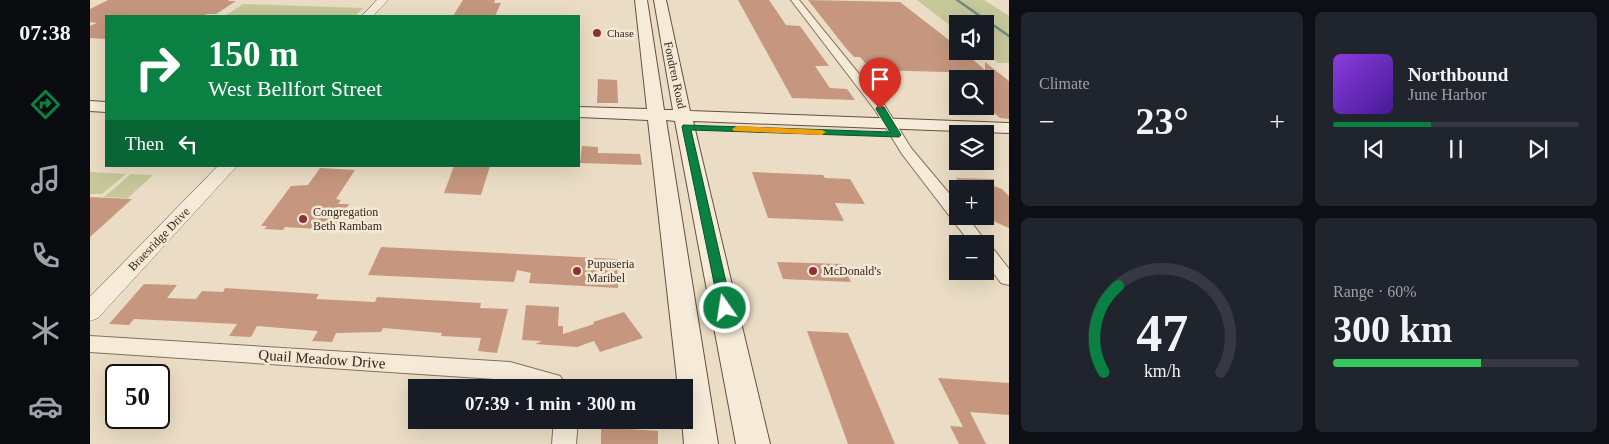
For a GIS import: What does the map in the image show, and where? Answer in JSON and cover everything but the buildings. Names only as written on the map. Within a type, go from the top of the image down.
[{"type":"main road","name":"Fondren Road","points":[[641,0],[701,444]]},
{"type":"main road","name":"Fondren Road","points":[[660,0],[668,46],[754,444]]},
{"type":"main road","points":[[647,46],[668,46]]},
{"type":"main road","points":[[90,95],[103,104]]},
{"type":"main road","points":[[580,112],[658,120],[892,129],[1009,128]]},
{"type":"main road","points":[[580,123],[658,120]]},
{"type":"main road","points":[[892,129],[949,137]]},
{"type":"main road","points":[[994,139],[1009,140]]},
{"type":"main road","points":[[674,248],[712,251]]},
{"type":"street","points":[[368,15],[383,0]]},
{"type":"street","points":[[795,0],[880,109],[892,129],[949,204]]},
{"type":"street","name":"Braesridge Drive","points":[[90,312],[227,167]]},
{"type":"street","points":[[965,225],[973,235]]},
{"type":"street","points":[[994,262],[1007,280]]},
{"type":"street","name":"Quail Meadow Drive","points":[[90,344],[510,371],[536,379]]},
{"type":"street","points":[[564,444],[565,429]]},
{"type":"green space","points":[[917,0],[984,0],[1009,16],[1009,63],[998,63],[994,60],[994,15],[949,15],[949,25]]},
{"type":"green space","points":[[243,4],[363,8],[356,15],[226,15]]},
{"type":"green space","points":[[90,172],[126,174],[102,194],[90,194]]},
{"type":"green space","points":[[131,174],[153,175],[128,198],[104,197]]},
{"type":"waterway","points":[[957,0],[1009,36]]},
{"type":"slow traffic","points":[[737,129],[822,132]]},
{"type":"place","name":"Chase","points":[[597,33]]},
{"type":"place","name":"Congregation Beth Rambam","points":[[303,219]]},
{"type":"place","name":"Pupuseria Maribel","points":[[577,271]]},
{"type":"place","name":"McDonald's","points":[[813,271]]},
{"type":"route","points":[[725,308],[686,127],[896,135],[880,109]]}]
